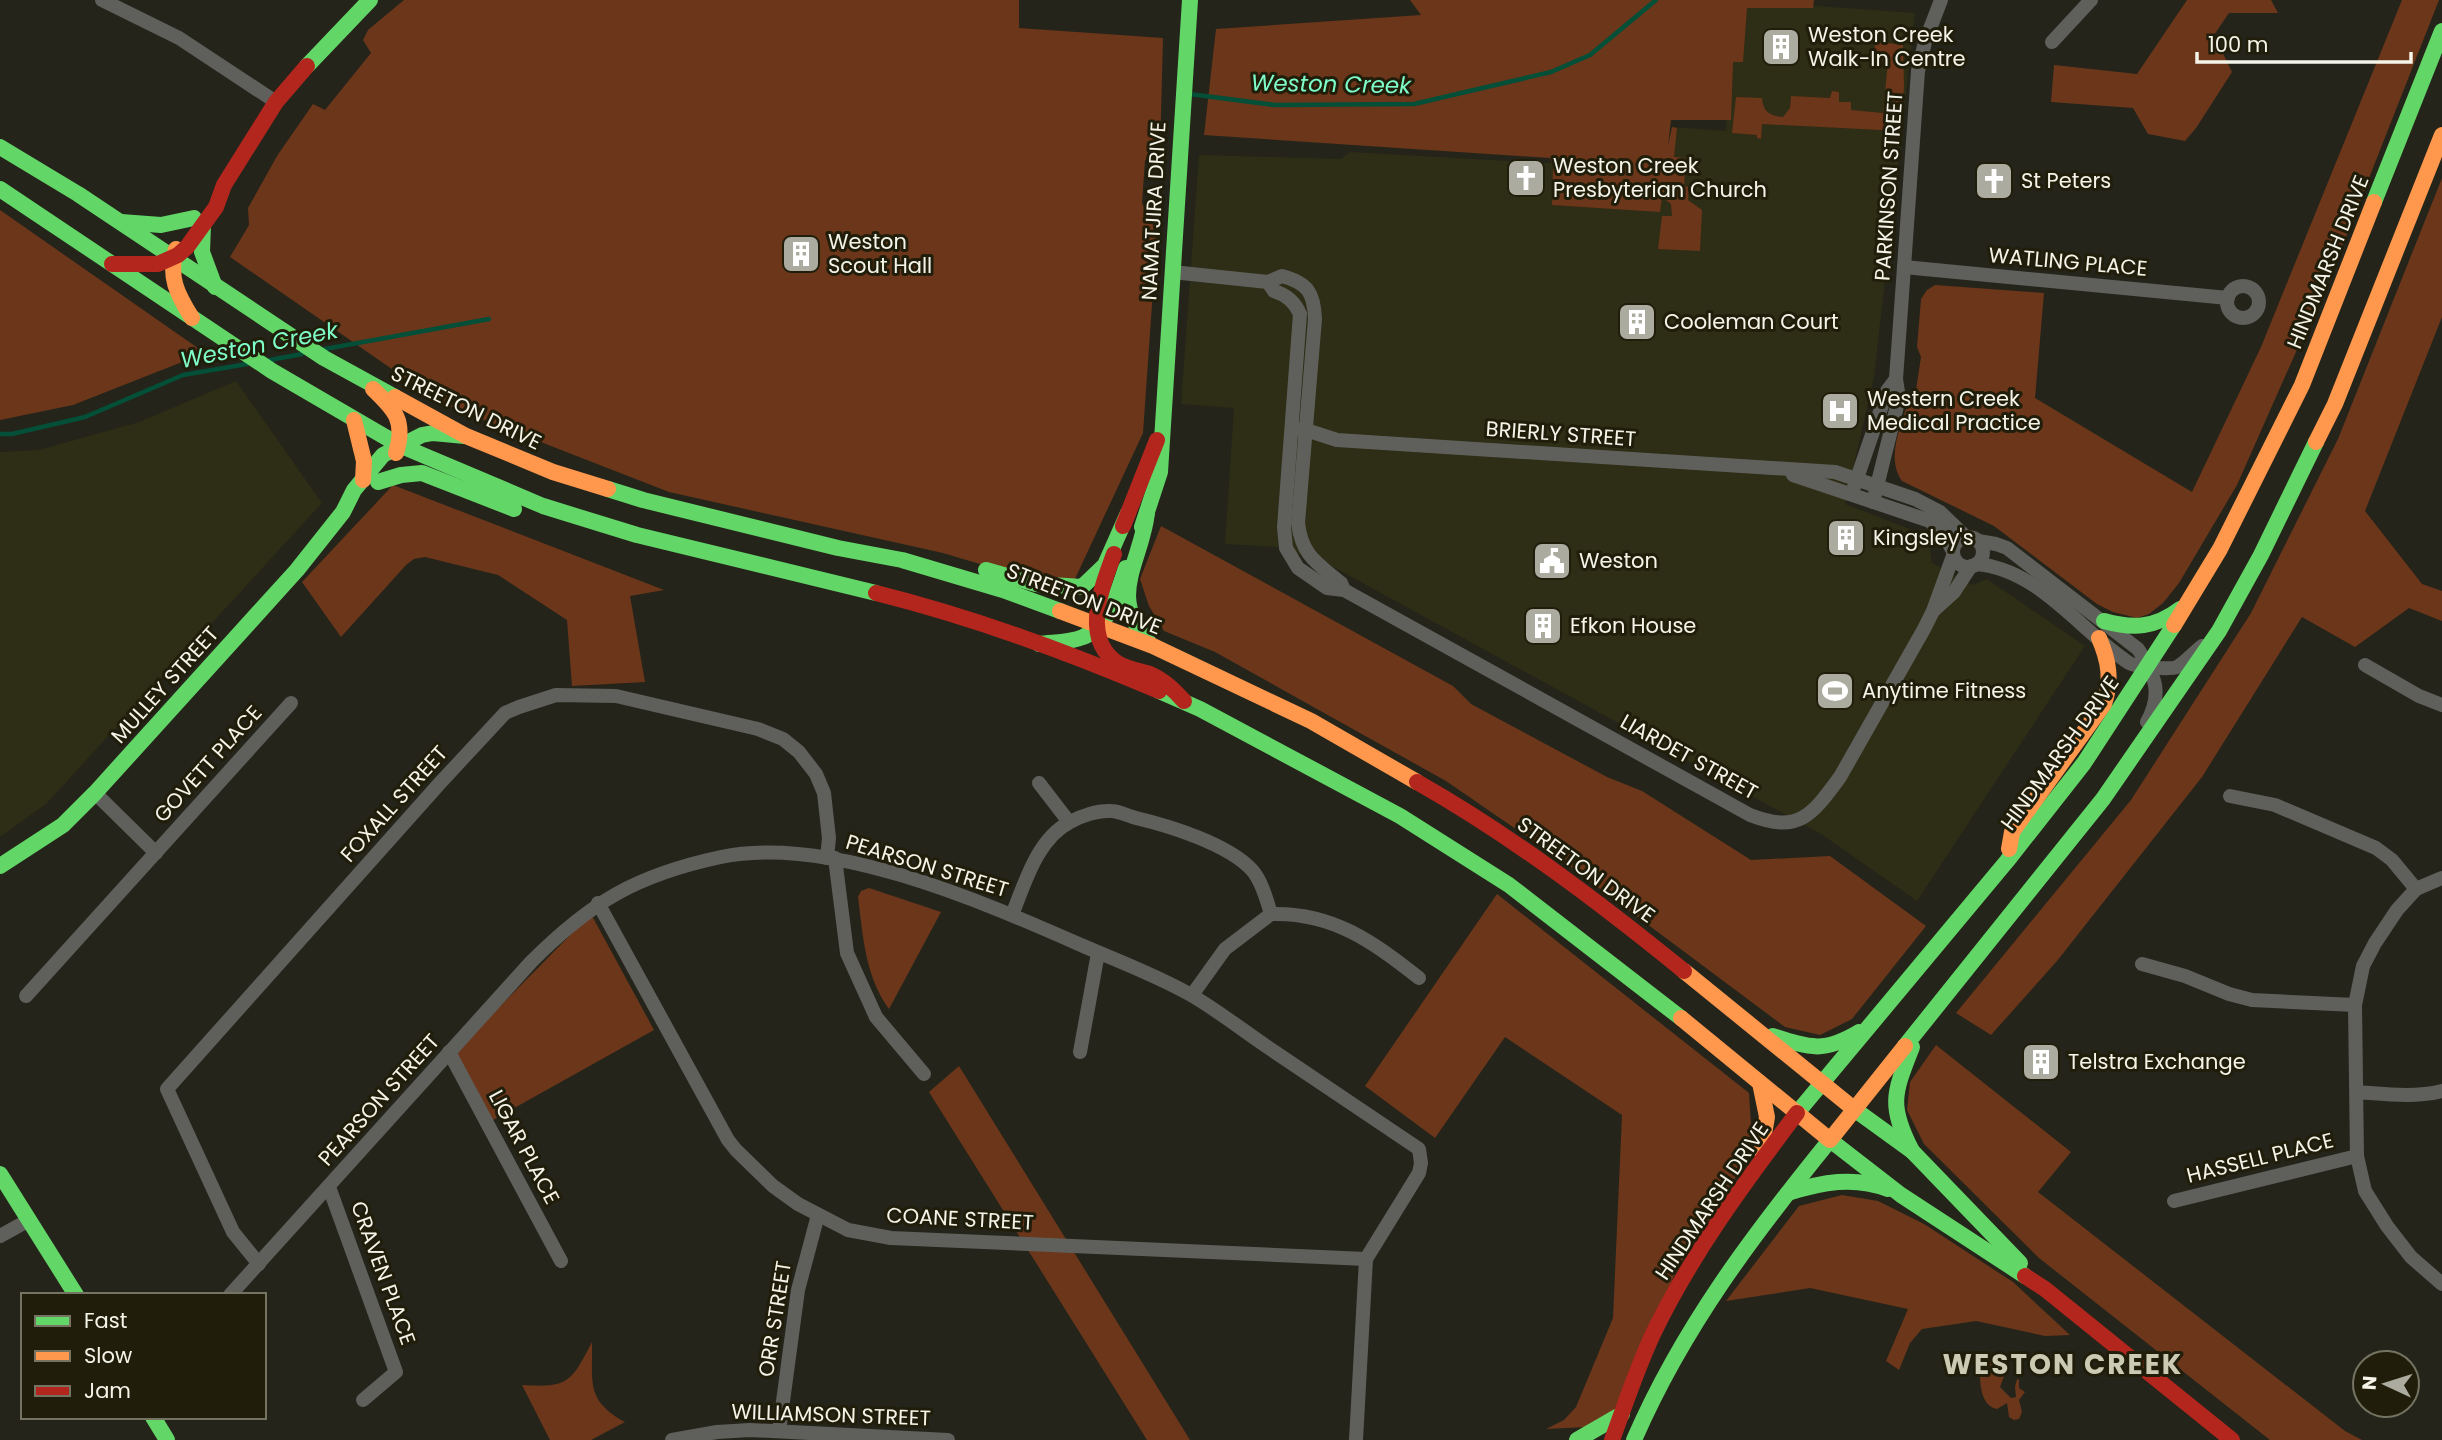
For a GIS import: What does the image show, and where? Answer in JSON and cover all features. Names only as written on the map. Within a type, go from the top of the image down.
[{"type":"main road","points":[[193,319],[172,282],[170,268],[179,242],[199,222],[216,188],[224,185],[276,102],[370,0]]},
{"type":"main road","name":"NAMATJIRA DRIVE","points":[[1039,644],[1074,640],[1088,635],[1111,607],[1160,472],[1190,0]]},
{"type":"main road","name":"HINDMARSH DRIVE","points":[[1612,1440],[1638,1368],[1661,1319],[1755,1169],[1822,1082],[2007,862],[2084,764],[2149,666],[2220,549],[2302,385],[2442,31]]},
{"type":"main road","points":[[1634,1440],[1653,1393],[1730,1268],[2115,783],[2219,631],[2261,555],[2335,404],[2442,135]]},
{"type":"main road","name":"STREETON DRIVE","points":[[0,147],[50,176],[324,358],[466,436],[553,472],[643,500],[838,548],[902,560],[1003,590],[1153,646],[1311,721],[1473,814],[1600,903],[1854,1109],[1912,1151],[2045,1289]]},
{"type":"main road","name":"STREETON DRIVE","points":[[0,189],[272,371],[399,445],[543,506],[637,535],[932,607],[1108,669],[1185,702],[1400,816],[1508,885],[1701,1034],[1901,1195],[2045,1289],[2232,1440]]},
{"type":"main road","points":[[119,222],[161,225],[199,222]]},
{"type":"main road","points":[[199,222],[202,252],[215,286]]},
{"type":"main road","points":[[112,264],[147,267],[173,258]]},
{"type":"main road","points":[[366,382],[396,411],[400,421],[399,445]]},
{"type":"main road","points":[[354,420],[370,481],[422,473],[518,510],[543,506]]},
{"type":"main road","name":"NAMATJIRA DRIVE","points":[[1163,425],[1128,513],[1098,602],[1097,637],[1102,649],[1116,663],[1163,680],[1185,702]]},
{"type":"main road","name":"MULLEY STREET","points":[[0,866],[63,825],[95,793],[297,570],[342,512],[358,504],[383,455],[422,435],[433,433],[466,436]]},
{"type":"main road","points":[[902,560],[942,557],[1036,584],[1082,587],[1105,565],[1128,513]]},
{"type":"main road","points":[[1147,513],[1143,539],[1129,577],[1129,611],[1137,631],[1153,646]]},
{"type":"main road","points":[[2104,621],[2132,627],[2156,625],[2170,618],[2188,602]]},
{"type":"main road","points":[[2007,862],[2012,832],[2104,704],[2111,682],[2099,638]]},
{"type":"main road","points":[[1761,1033],[1794,1043],[1838,1045],[1868,1026]]},
{"type":"main road","points":[[1912,1151],[1898,1126],[1894,1106],[1896,1088],[1921,1026]]},
{"type":"main road","points":[[1755,1169],[1768,1132],[1766,1102],[1760,1083]]},
{"type":"main road","points":[[0,1174],[75,1293]]},
{"type":"main road","points":[[1787,1194],[1816,1183],[1841,1181],[1874,1183],[1901,1195]]},
{"type":"main road","points":[[1577,1440],[1622,1414]]},
{"type":"main road","points":[[154,1419],[167,1440]]},
{"type":"street","points":[[102,0],[179,38],[276,102]]},
{"type":"street","name":"PARKINSON STREET","points":[[1873,502],[1899,398],[1896,379],[1918,71],[1924,42],[1941,0]]},
{"type":"street","points":[[2052,42],[2091,0]]},
{"type":"street","name":"WATLING PLACE","points":[[1904,267],[2228,298]]},
{"type":"street","points":[[1172,272],[1268,282]]},
{"type":"street","name":"LIARDET STREET","points":[[1299,429],[1300,314],[1296,304],[1281,293],[1274,292],[1268,282],[1277,276],[1289,277],[1306,287],[1314,299],[1315,319],[1297,450],[1298,523],[1304,551],[1341,583],[1344,590],[1741,810],[1770,823],[1789,823],[1802,819],[1824,800],[1933,611],[1953,553]]},
{"type":"street","name":"PARKINSON STREET","points":[[1852,495],[1855,479],[1887,391],[1896,379]]},
{"type":"street","name":"BRIERLY STREET","points":[[1299,429],[1337,440],[1835,472],[1915,499],[1940,512],[1972,539],[2007,548],[2104,621],[2137,649],[2149,666]]},
{"type":"street","name":"BRIERLY STREET","points":[[1297,450],[1337,440]]},
{"type":"street","name":"BRIERLY STREET","points":[[1782,470],[1930,522],[1944,535],[1953,553]]},
{"type":"street","points":[[1974,565],[1983,553],[1972,539],[1959,540],[1953,553],[1962,566],[2000,567],[2016,575],[2048,596],[2138,667],[2179,666],[2219,631]]},
{"type":"street","name":"LIARDET STREET","points":[[1933,611],[1954,592],[1974,565]]},
{"type":"street","points":[[2365,665],[2419,696],[2442,705]]},
{"type":"street","points":[[2115,783],[2154,709],[2156,689],[2149,666]]},
{"type":"street","name":"FOXALL STREET","points":[[259,1264],[233,1232],[167,1089],[505,713],[556,695],[616,696],[758,729],[783,739],[799,752],[816,774],[824,793],[831,858]]},
{"type":"street","name":"GOVETT PLACE","points":[[26,996],[291,703]]},
{"type":"street","points":[[1039,783],[1069,822]]},
{"type":"street","name":"GOVETT PLACE","points":[[95,793],[156,853]]},
{"type":"street","points":[[2230,796],[2275,805],[2376,848],[2405,874],[2416,889]]},
{"type":"street","points":[[1012,915],[1041,850],[1055,832],[1069,822],[1111,810],[1151,821],[1232,855],[1253,871],[1271,914]]},
{"type":"street","name":"PEARSON STREET","points":[[232,1293],[530,962],[558,934],[598,903],[651,876],[723,856],[765,853],[831,858],[943,889],[1012,915],[1192,995],[1419,1149],[1419,1173],[1366,1259],[1356,1440]]},
{"type":"street","points":[[831,858],[847,953],[876,1017],[924,1074]]},
{"type":"street","points":[[2442,878],[2416,889],[2397,911],[2363,966],[2355,1004],[2357,1156],[2365,1191],[2411,1257],[2442,1284]]},
{"type":"street","name":"COANE STREET","points":[[598,903],[728,1140],[748,1163],[774,1186],[818,1215],[849,1230],[891,1238],[1366,1259]]},
{"type":"street","points":[[1192,995],[1225,949],[1271,914],[1325,920],[1373,942],[1419,978]]},
{"type":"street","points":[[1080,1052],[1098,953]]},
{"type":"street","points":[[2143,964],[2252,1000],[2355,1004]]},
{"type":"street","name":"LIGAR PLACE","points":[[449,1052],[561,1261]]},
{"type":"street","points":[[2357,1092],[2405,1095],[2442,1091]]},
{"type":"street","name":"HASSELL PLACE","points":[[2174,1201],[2357,1156]]},
{"type":"street","name":"CRAVEN PLACE","points":[[329,1187],[397,1372],[363,1399]]},
{"type":"street","name":"ORR STREET","points":[[779,1431],[798,1290],[818,1215]]},
{"type":"street","points":[[0,1236],[29,1220]]},
{"type":"street","points":[[1626,1440],[1639,1412],[1653,1393]]},
{"type":"street","name":"WILLIAMSON STREET","points":[[672,1440],[717,1432],[779,1431],[948,1440]]},
{"type":"shaded area","points":[[404,0],[1019,0],[1019,28],[1163,38],[1160,152],[1145,160],[1142,203],[1157,233],[1143,433],[1074,581],[1033,580],[943,553],[669,492],[441,403],[230,257],[249,225],[248,208],[277,156],[313,104],[325,110],[371,53],[363,40],[368,30]]},
{"type":"shaded area","points":[[1410,0],[1814,0],[1813,8],[1747,8],[1743,62],[1733,62],[1731,120],[1671,120],[1668,146],[1672,127],[1677,128],[1674,157],[1686,158],[1684,186],[1689,187],[1688,200],[1702,210],[1700,251],[1658,249],[1662,216],[1672,216],[1671,204],[1662,197],[1660,212],[1552,205],[1553,167],[1550,158],[1204,135],[1216,29],[1421,15]]},
{"type":"shaded area","name":"Cooleman Court","points":[[1734,0],[1915,13],[1874,377],[1845,504],[1917,532],[1930,549],[1932,563],[1973,585],[1987,579],[2085,646],[1917,901],[1821,834],[1328,564],[1277,547],[1225,544],[1234,408],[1181,404],[1199,155],[1341,159],[1350,152],[1669,170],[1672,127],[1726,131]]},
{"type":"shaded area","points":[[2187,0],[2271,0],[2278,13],[2229,13],[2214,35],[2232,72],[2185,141],[2148,134],[2133,108],[2051,102],[2054,65],[2137,74]]},
{"type":"shaded area","points":[[2402,0],[2439,0],[2338,257],[2237,485],[2179,583],[2163,603],[2149,614],[2137,618],[2113,612],[2097,604],[1994,526],[1902,481],[1897,471],[1895,449],[1911,393],[1916,390],[1921,357],[1917,347],[1921,299],[1927,290],[1935,285],[2044,293],[2035,398],[2192,492],[2261,347]]},
{"type":"shaded area","points":[[1880,42],[1903,45],[1904,87],[1900,131],[1762,124],[1761,139],[1757,138],[1757,135],[1732,133],[1736,97],[1762,98],[1768,112],[1783,117],[1790,108],[1791,96],[1830,98],[1832,91],[1839,92],[1839,102],[1851,102],[1851,110],[1883,113],[1888,62],[1874,61],[1875,44]]},
{"type":"shaded area","points":[[2442,178],[2442,317],[2365,511],[2422,584],[2442,591],[2442,621],[2409,608],[2355,647],[2302,617],[2202,777],[2057,961],[1991,1035],[1956,1013],[2131,800],[2251,613],[2338,439]]},
{"type":"shaded area","points":[[0,210],[205,353],[73,405],[0,420]]},
{"type":"shaded area","points":[[236,381],[322,503],[46,804],[0,837],[0,452],[39,450],[139,422]]},
{"type":"shaded area","points":[[393,485],[664,590],[630,596],[645,682],[572,686],[567,620],[498,575],[425,557],[414,559],[406,565],[341,637],[302,582]]},
{"type":"shaded area","points":[[1161,526],[1453,686],[1471,704],[1607,777],[1642,791],[1751,860],[1830,856],[1926,926],[1852,1019],[1820,1035],[1785,1027],[1564,862],[1446,781],[1215,652],[1164,631],[1149,606],[1140,579]]},
{"type":"shaded area","points":[[869,888],[941,912],[889,1009],[875,983],[864,941],[858,897],[861,891]]},
{"type":"shaded area","points":[[1497,894],[1749,1093],[1751,1125],[1748,1158],[1678,1267],[1607,1426],[1546,1429],[1564,1420],[1576,1407],[1613,1318],[1622,1115],[1505,1037],[1435,1138],[1365,1086]]},
{"type":"shaded area","points":[[591,914],[654,1030],[493,1120],[454,1053]]},
{"type":"shaded area","points":[[1936,1045],[2071,1152],[2038,1192],[2345,1431],[2362,1440],[2270,1440],[2039,1258],[1924,1144],[1907,1110],[1910,1082]]},
{"type":"shaded area","points":[[959,1066],[1190,1440],[1147,1440],[929,1092]]},
{"type":"shaded area","points":[[1842,1195],[1878,1201],[1924,1224],[2013,1282],[2070,1335],[2045,1336],[1976,1321],[1922,1329],[1910,1343],[1899,1370],[1886,1361],[1908,1309],[1810,1288],[1726,1301],[1799,1206]]},
{"type":"shaded area","points":[[592,1342],[592,1379],[597,1398],[612,1414],[625,1422],[591,1440],[550,1440],[522,1385],[550,1385],[567,1380],[579,1366]]},
{"type":"shaded area","points":[[1983,1359],[2006,1371],[2000,1387],[2011,1398],[2016,1397],[2015,1387],[2017,1379],[2019,1380],[2019,1388],[2025,1392],[2019,1400],[2022,1412],[2019,1419],[2009,1417],[2007,1403],[1997,1409],[1986,1402],[1980,1382],[1980,1361]]},
{"type":"waterway","name":"Weston Creek","points":[[1189,94],[1275,105],[1414,104],[1551,72],[1590,55],[1656,0]]},
{"type":"waterway","name":"Weston Creek","points":[[325,349],[489,319]]},
{"type":"waterway","name":"Weston Creek","points":[[270,360],[302,354]]},
{"type":"waterway","name":"Weston Creek","points":[[0,434],[12,434],[85,417],[183,375],[247,364]]},
{"type":"traffic: fast","points":[[307,66],[370,0]]},
{"type":"traffic: fast","points":[[1142,527],[1160,472],[1190,0]]},
{"type":"traffic: fast","points":[[2374,202],[2442,31]]},
{"type":"traffic: fast","points":[[0,147],[78,194],[324,358],[395,397]]},
{"type":"traffic: fast","points":[[0,189],[272,371],[399,445],[543,506],[637,535],[876,593]]},
{"type":"traffic: fast","points":[[121,222],[161,225],[194,218]]},
{"type":"traffic: fast","points":[[203,225],[202,252],[215,287]]},
{"type":"traffic: fast","points":[[0,866],[63,825],[95,793],[297,570],[343,512],[354,490],[383,455],[422,435],[433,433],[465,436]]},
{"type":"traffic: fast","points":[[1905,1046],[2103,799],[2219,631],[2261,555],[2316,442]]},
{"type":"traffic: fast","points":[[378,482],[401,475],[422,473],[514,509]]},
{"type":"traffic: fast","points":[[608,489],[838,548],[902,560],[1003,590],[1060,611]]},
{"type":"traffic: fast","points":[[986,570],[1036,584],[1082,587],[1105,565],[1128,513]]},
{"type":"traffic: fast","points":[[1147,513],[1128,594],[1136,625],[1148,641]]},
{"type":"traffic: fast","points":[[1039,644],[1072,640],[1092,632],[1106,617],[1126,568]]},
{"type":"traffic: fast","points":[[2104,621],[2144,625],[2162,620],[2180,609]]},
{"type":"traffic: fast","points":[[1797,1113],[2007,861],[2084,763],[2174,625]]},
{"type":"traffic: fast","points":[[1159,691],[1200,709],[1400,816],[1509,885],[1681,1018]]},
{"type":"traffic: fast","points":[[1773,1036],[1807,1046],[1826,1046],[1859,1032]]},
{"type":"traffic: fast","points":[[1912,1047],[1896,1099],[1899,1122],[1912,1151]]},
{"type":"traffic: fast","points":[[1854,1109],[1912,1151],[2020,1263]]},
{"type":"traffic: fast","points":[[1634,1440],[1653,1399],[1697,1320],[1747,1247],[1830,1140],[1901,1195],[2025,1276]]},
{"type":"traffic: fast","points":[[0,1174],[75,1293]]},
{"type":"traffic: fast","points":[[1788,1193],[1838,1182],[1863,1183],[1888,1189]]},
{"type":"traffic: fast","points":[[1577,1440],[1622,1414]]},
{"type":"traffic: fast","points":[[154,1419],[167,1440]]},
{"type":"traffic: slow","points":[[2316,442],[2335,404],[2442,135]]},
{"type":"traffic: slow","points":[[2174,625],[2220,549],[2302,385],[2374,202]]},
{"type":"traffic: slow","points":[[176,249],[173,268],[175,285],[192,318]]},
{"type":"traffic: slow","points":[[373,389],[393,410],[399,424],[396,453]]},
{"type":"traffic: slow","points":[[395,397],[466,436],[553,472],[608,489]]},
{"type":"traffic: slow","points":[[354,420],[364,461],[363,480]]},
{"type":"traffic: slow","points":[[1060,611],[1153,646],[1311,721],[1417,782]]},
{"type":"traffic: slow","points":[[2009,849],[2012,832],[2104,704],[2108,671],[2099,638]]},
{"type":"traffic: slow","points":[[1684,971],[1854,1109]]},
{"type":"traffic: slow","points":[[1681,1018],[1830,1140],[1905,1046]]},
{"type":"traffic: slow","points":[[1760,1083],[1767,1117],[1761,1151]]},
{"type":"traffic: jam","points":[[112,264],[158,264],[178,255],[187,247],[216,207],[224,185],[276,102],[307,66]]},
{"type":"traffic: jam","points":[[1123,526],[1157,440]]},
{"type":"traffic: jam","points":[[1114,554],[1097,612],[1100,641],[1107,654],[1119,664],[1155,676],[1184,701]]},
{"type":"traffic: jam","points":[[876,593],[1019,636],[1159,691]]},
{"type":"traffic: jam","points":[[1417,782],[1554,871],[1684,971]]},
{"type":"traffic: jam","points":[[1612,1440],[1647,1347],[1684,1276],[1738,1193],[1797,1113]]},
{"type":"traffic: jam","points":[[2025,1276],[2045,1289],[2232,1440]]},
{"type":"place","name":"Weston Creek Walk-In Centre","points":[[1781,47]]},
{"type":"place","name":"Weston Creek Presbyterian Church","points":[[1526,178]]},
{"type":"place","name":"St Peters","points":[[1994,181]]},
{"type":"place","name":"Weston Scout Hall","points":[[801,254]]},
{"type":"place","name":"Cooleman Court","points":[[1637,322]]},
{"type":"place","name":"Western Creek Medical Practice","points":[[1840,411]]},
{"type":"place","name":"Kingsley's","points":[[1846,538]]},
{"type":"place","name":"Weston","points":[[1552,561]]},
{"type":"place","name":"Efkon House","points":[[1543,626]]},
{"type":"place","name":"Anytime Fitness","points":[[1835,691]]},
{"type":"place","name":"Telstra Exchange","points":[[2041,1062]]},
{"type":"district","name":"WESTON CREEK","points":[[2063,1364]]}]
